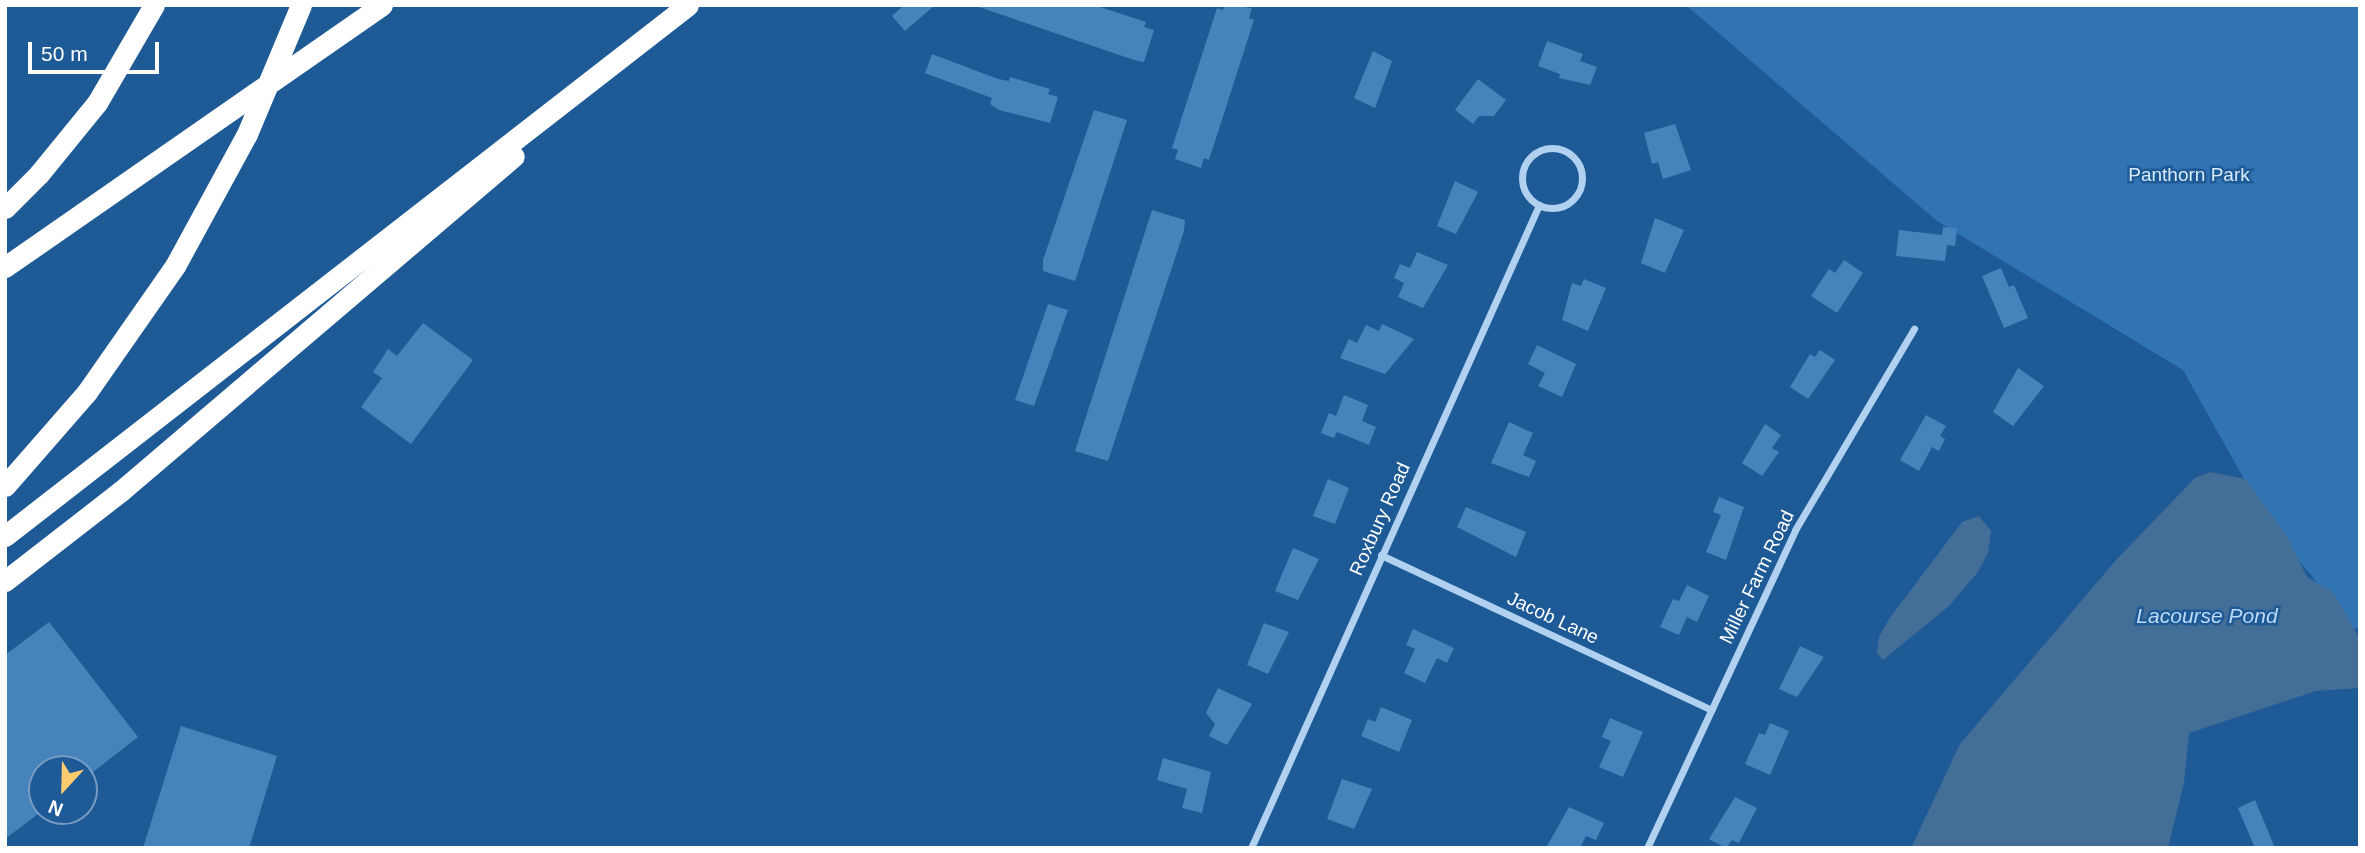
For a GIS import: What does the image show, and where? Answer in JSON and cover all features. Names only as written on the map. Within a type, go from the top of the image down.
[{"type":"highway","points":[[5,208],[39,174],[97,103],[154,5]]},
{"type":"highway","points":[[5,486],[119,349],[202,220],[268,88],[301,5]]},
{"type":"highway","points":[[5,267],[382,5]]},
{"type":"highway","points":[[5,536],[688,5]]},
{"type":"highway","points":[[5,581],[121,491],[404,254],[625,54]]},
{"type":"street","points":[[1563,149],[1580,166],[1580,190],[1566,205],[1539,205],[1523,187],[1524,167],[1540,150],[1563,149]]},
{"type":"street","name":"Roxbury Road","points":[[1251,848],[1539,205]]},
{"type":"street","name":"Miller Farm Road","points":[[1647,848],[1795,530],[1914,329]]},
{"type":"street","name":"Jacob Lane","points":[[1381,555],[1712,710]]},
{"type":"green space","name":"Panthorn Park","points":[[1686,5],[2360,5],[2360,629],[2347,628],[2312,576],[2273,531],[2183,370],[1937,221]]},
{"type":"water","name":"Lacourse Pond","points":[[2210,472],[2246,479],[2288,538],[2307,577],[2333,592],[2360,639],[2360,688],[2316,691],[2189,733],[2184,783],[2168,848],[1911,848],[1960,744],[2116,560],[2195,478]]},
{"type":"water","points":[[1979,516],[1991,531],[1988,553],[1978,572],[1949,606],[1883,660],[1877,653],[1879,637],[1889,619],[1962,522]]},
{"type":"building","points":[[904,5],[935,5],[905,31],[892,16]]},
{"type":"building","points":[[973,5],[1094,5],[1146,22],[1144,27],[1154,30],[1144,62]]},
{"type":"building","points":[[1224,5],[1252,8],[1249,18],[1254,20],[1209,160],[1204,158],[1201,168],[1175,159],[1178,150],[1172,148],[1217,8],[1223,10]]},
{"type":"building","points":[[1547,41],[1583,54],[1580,61],[1597,67],[1590,85],[1559,78],[1560,74],[1538,66]]},
{"type":"building","points":[[1373,51],[1392,61],[1375,108],[1354,98]]},
{"type":"building","points":[[932,54],[998,79],[1009,81],[1010,77],[1050,89],[1048,94],[1058,97],[1050,123],[999,110],[990,104],[992,98],[925,73]]},
{"type":"building","points":[[1478,79],[1506,100],[1494,116],[1479,116],[1473,124],[1455,110]]},
{"type":"building","points":[[1094,110],[1127,120],[1075,281],[1043,271],[1043,260]]},
{"type":"building","points":[[1675,124],[1691,170],[1663,179],[1658,162],[1652,164],[1644,133]]},
{"type":"building","points":[[1455,181],[1478,192],[1456,234],[1437,226]]},
{"type":"building","points":[[1152,210],[1185,220],[1184,231],[1108,461],[1075,451]]},
{"type":"building","points":[[1655,218],[1684,230],[1665,273],[1641,263]]},
{"type":"building","points":[[1943,227],[1957,228],[1955,246],[1947,245],[1945,261],[1896,256],[1899,230],[1942,235]]},
{"type":"building","points":[[1417,252],[1448,265],[1423,308],[1398,297],[1404,283],[1394,278],[1400,264],[1410,268]]},
{"type":"building","points":[[1844,260],[1863,273],[1837,313],[1811,296],[1829,269],[1835,273]]},
{"type":"building","points":[[2001,268],[2009,287],[2014,285],[2028,318],[2004,328],[1982,276]]},
{"type":"building","points":[[1584,279],[1606,288],[1588,331],[1562,320],[1572,283],[1581,286]]},
{"type":"building","points":[[1048,304],[1068,310],[1034,406],[1015,400]]},
{"type":"building","points":[[423,323],[473,360],[411,444],[361,407],[382,378],[373,372],[388,349],[397,356]]},
{"type":"building","points":[[1382,324],[1414,339],[1385,374],[1340,358],[1349,339],[1357,343],[1366,325],[1379,331]]},
{"type":"building","points":[[1537,345],[1576,364],[1562,397],[1538,386],[1545,373],[1528,364]]},
{"type":"building","points":[[1820,350],[1835,360],[1808,399],[1790,387],[1810,354],[1815,357]]},
{"type":"building","points":[[2018,368],[2044,386],[2013,426],[1993,412]]},
{"type":"building","points":[[1344,395],[1368,405],[1362,421],[1376,427],[1369,445],[1337,432],[1334,438],[1321,433],[1329,413],[1336,416]]},
{"type":"building","points":[[1926,415],[1946,426],[1940,436],[1945,439],[1939,451],[1932,447],[1919,471],[1900,460]]},
{"type":"building","points":[[1509,422],[1533,433],[1523,455],[1536,461],[1529,477],[1491,463]]},
{"type":"building","points":[[1765,424],[1781,435],[1772,448],[1779,452],[1762,476],[1742,463]]},
{"type":"building","points":[[1328,479],[1349,488],[1335,524],[1313,516]]},
{"type":"building","points":[[1719,497],[1744,507],[1726,560],[1706,552],[1721,515],[1713,512]]},
{"type":"building","points":[[1466,507],[1526,532],[1516,557],[1457,527]]},
{"type":"building","points":[[1293,548],[1319,559],[1298,600],[1275,591]]},
{"type":"building","points":[[1687,585],[1709,596],[1697,622],[1687,617],[1679,635],[1660,627],[1673,599],[1679,601]]},
{"type":"building","points":[[49,622],[138,737],[98,768],[98,755],[28,755],[28,822],[5,839],[5,655]]},
{"type":"building","points":[[1264,623],[1289,632],[1268,674],[1247,665]]},
{"type":"building","points":[[1413,629],[1454,648],[1447,663],[1437,658],[1425,683],[1404,673],[1415,649],[1406,645]]},
{"type":"building","points":[[1800,646],[1824,657],[1797,697],[1779,689]]},
{"type":"building","points":[[1218,688],[1252,704],[1227,745],[1209,736],[1215,724],[1206,713]]},
{"type":"building","points":[[1381,707],[1412,720],[1399,752],[1361,736],[1368,719],[1375,722]]},
{"type":"building","points":[[1610,718],[1643,732],[1623,777],[1599,767],[1611,741],[1602,737]]},
{"type":"building","points":[[1770,723],[1789,731],[1770,775],[1745,764],[1759,733],[1765,735]]},
{"type":"building","points":[[181,726],[277,756],[249,848],[143,848]]},
{"type":"building","points":[[1163,758],[1211,772],[1202,813],[1182,808],[1187,789],[1157,780]]},
{"type":"building","points":[[1342,779],[1372,789],[1354,829],[1327,819]]},
{"type":"building","points":[[1735,797],[1757,808],[1739,843],[1732,840],[1726,848],[1709,839]]},
{"type":"building","points":[[2255,800],[2275,848],[2255,848],[2238,808]]},
{"type":"building","points":[[1569,807],[1604,823],[1596,840],[1586,836],[1580,848],[1546,848]]}]
